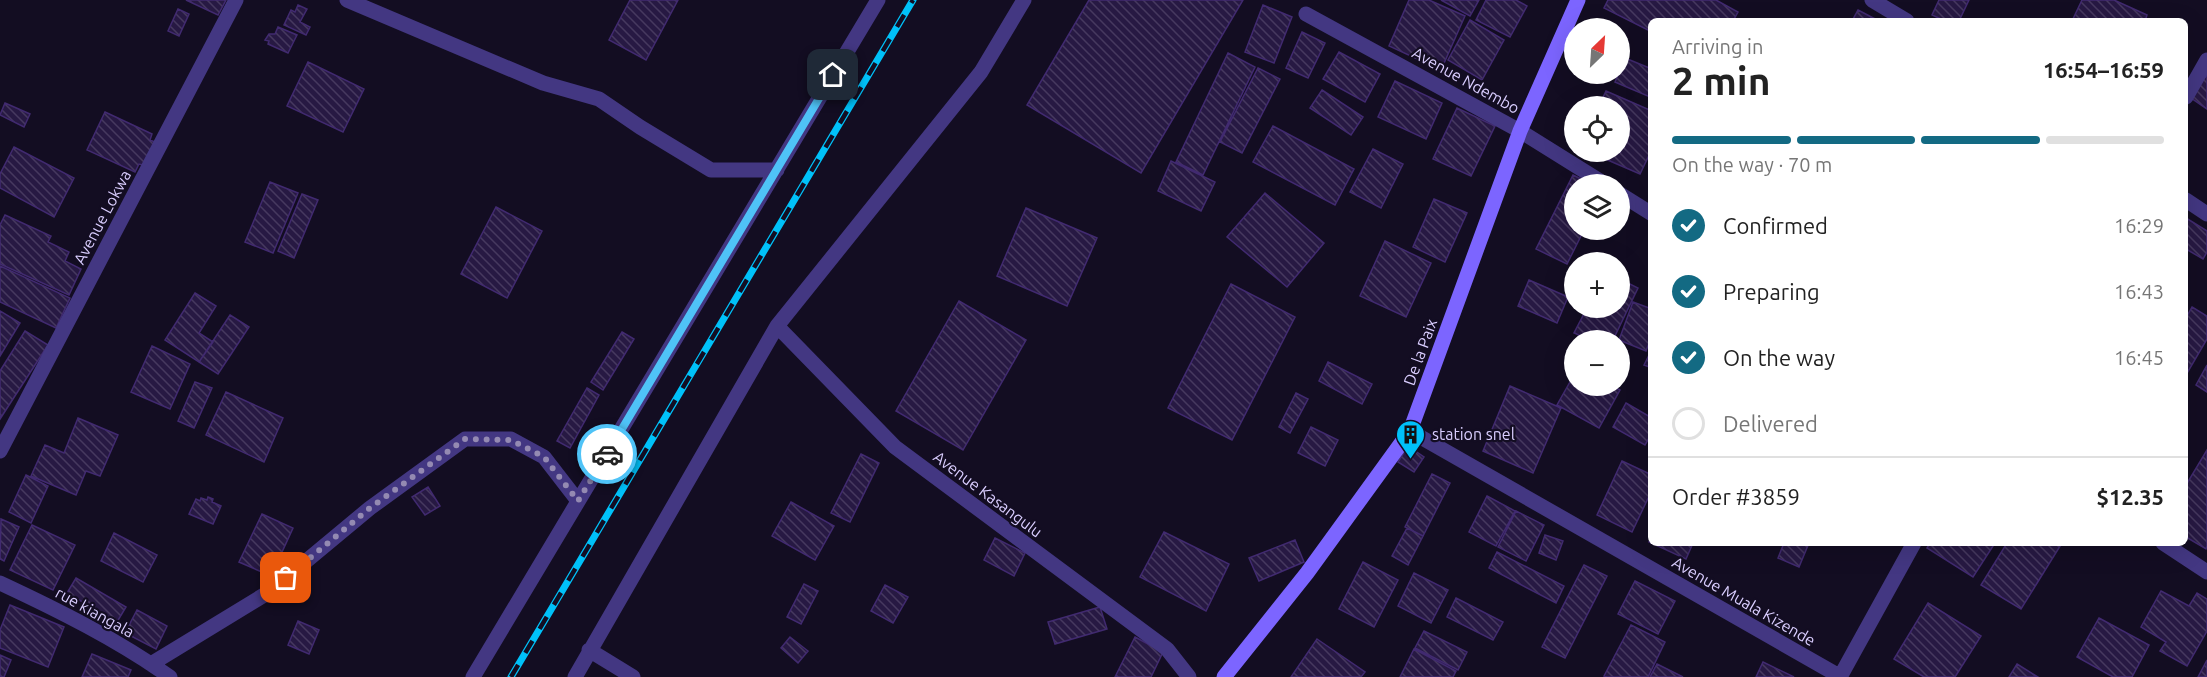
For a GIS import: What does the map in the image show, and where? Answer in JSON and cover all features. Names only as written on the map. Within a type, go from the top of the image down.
[{"type":"street","name":"Avenue Lokwa","points":[[0,451],[236,0]]},
{"type":"street","points":[[348,0],[543,83],[599,99],[711,170],[777,170]]},
{"type":"street","points":[[473,677],[878,0]]},
{"type":"street","points":[[575,677],[777,326],[981,72],[1024,0]]},
{"type":"street","name":"De la Paix","points":[[1224,677],[1307,573],[1410,431],[1520,130],[1578,0]]},
{"type":"street","points":[[1872,0],[1903,18]]},
{"type":"street","name":"Avenue Ndembo","points":[[1306,14],[1520,130],[1589,174]]},
{"type":"street","points":[[2188,94],[2207,60]]},
{"type":"street","points":[[1630,200],[1648,212]]},
{"type":"street","points":[[2188,201],[2207,214]]},
{"type":"street","name":"Avenue Kasangulu","points":[[777,326],[895,447],[1167,649],[1189,677]]},
{"type":"street","name":"Avenue Muala Kizende","points":[[1410,431],[1841,677]]},
{"type":"street","points":[[151,664],[269,592],[370,508],[465,439],[511,440],[544,457],[578,501]]},
{"type":"street","points":[[1841,677],[1912,546]]},
{"type":"street","points":[[2168,546],[2207,572]]},
{"type":"street","name":"rue kiangala","points":[[0,583],[45,604],[170,677]]},
{"type":"street","points":[[589,650],[633,677]]},
{"type":"building","points":[[186,0],[226,0],[218,15]]},
{"type":"building","points":[[630,0],[678,0],[646,60],[609,40]]},
{"type":"building","points":[[1089,0],[1243,0],[1141,173],[1027,105]]},
{"type":"building","points":[[1409,0],[1429,0],[1465,16],[1441,70],[1389,46]]},
{"type":"building","points":[[1441,0],[1479,0],[1470,16]]},
{"type":"building","points":[[1486,0],[1516,0],[1527,6],[1510,37],[1476,20]]},
{"type":"building","points":[[1608,0],[1716,0],[1738,12],[1735,18],[1648,18],[1648,30],[1630,21],[1630,18],[1624,18],[1604,8]]},
{"type":"building","points":[[1939,0],[1969,0],[1960,18],[1938,18],[1932,15]]},
{"type":"building","points":[[2082,0],[2114,0],[2147,15],[2146,18],[2073,18]]},
{"type":"building","points":[[298,5],[307,9],[300,22],[310,27],[306,35],[284,25],[291,10],[295,12]]},
{"type":"building","points":[[1263,5],[1292,17],[1274,63],[1245,52]]},
{"type":"building","points":[[178,9],[189,14],[179,36],[168,31]]},
{"type":"building","points":[[1858,10],[1873,18],[1854,18]]},
{"type":"building","points":[[1470,20],[1504,40],[1482,80],[1448,60]]},
{"type":"building","points":[[278,27],[297,35],[288,53],[268,44],[269,41],[265,40],[269,34],[275,34]]},
{"type":"building","points":[[1302,32],[1325,43],[1308,78],[1286,68]]},
{"type":"building","points":[[1339,52],[1380,74],[1365,102],[1323,79]]},
{"type":"building","points":[[1228,53],[1255,67],[1203,175],[1176,162]]},
{"type":"building","points":[[1630,60],[1648,67],[1648,96],[1620,84],[1630,84]]},
{"type":"building","points":[[308,62],[364,89],[343,132],[287,106]]},
{"type":"building","points":[[1258,68],[1280,79],[1242,153],[1220,142]]},
{"type":"building","points":[[2207,74],[2207,109],[2191,98]]},
{"type":"building","points":[[1395,81],[1442,103],[1426,139],[1378,117]]},
{"type":"building","points":[[1322,90],[1363,117],[1351,135],[1310,108]]},
{"type":"building","points":[[1606,91],[1618,96],[1604,96]]},
{"type":"building","points":[[1630,101],[1648,109],[1648,157],[1640,174],[1612,162],[1630,162]]},
{"type":"building","points":[[5,103],[30,114],[24,127],[0,115]]},
{"type":"building","points":[[1457,108],[1495,126],[1471,176],[1433,159]]},
{"type":"building","points":[[105,112],[152,134],[150,140],[157,143],[147,166],[139,164],[135,172],[87,150]]},
{"type":"building","points":[[1273,126],[1354,169],[1335,205],[1253,162]]},
{"type":"building","points":[[14,147],[74,178],[54,217],[0,188],[0,174]]},
{"type":"building","points":[[1373,149],[1403,164],[1381,208],[1350,192]]},
{"type":"building","points":[[1171,161],[1215,182],[1201,211],[1158,191]]},
{"type":"building","points":[[270,182],[298,193],[273,253],[245,242]]},
{"type":"building","points":[[1265,193],[1324,243],[1287,287],[1227,237]]},
{"type":"building","points":[[1564,193],[1564,240],[1579,240],[1573,252],[1564,252],[1564,263],[1536,249]]},
{"type":"building","points":[[302,194],[318,200],[294,258],[278,251]]},
{"type":"building","points":[[1434,199],[1467,213],[1445,262],[1413,247]]},
{"type":"building","points":[[496,207],[542,231],[507,298],[461,274]]},
{"type":"building","points":[[1026,208],[1097,238],[1067,306],[997,276]]},
{"type":"building","points":[[5,215],[51,236],[48,242],[69,252],[65,261],[81,269],[69,295],[0,264],[0,225]]},
{"type":"building","points":[[2188,219],[2207,231],[2207,252],[2203,259],[2188,250]]},
{"type":"building","points":[[1385,241],[1431,263],[1406,317],[1360,296]]},
{"type":"building","points":[[0,266],[70,298],[56,328],[0,302]]},
{"type":"building","points":[[1529,280],[1564,295],[1564,306],[1557,323],[1518,306]]},
{"type":"building","points":[[1231,284],[1295,317],[1232,440],[1168,408]]},
{"type":"building","points":[[1630,284],[1638,288],[1630,305]]},
{"type":"building","points":[[195,293],[216,306],[199,333],[213,342],[199,362],[165,340]]},
{"type":"building","points":[[959,301],[1026,340],[963,450],[896,411]]},
{"type":"building","points":[[1633,302],[1648,308],[1646,351],[1630,344],[1630,330],[1623,330],[1627,318],[1630,318]]},
{"type":"building","points":[[2192,307],[2207,316],[2207,339],[2188,372],[2188,314]]},
{"type":"building","points":[[0,311],[20,323],[0,356]]},
{"type":"building","points":[[230,315],[249,327],[218,374],[199,362]]},
{"type":"building","points":[[1582,318],[1624,318],[1618,330],[1576,330]]},
{"type":"building","points":[[25,331],[48,345],[0,419],[0,371]]},
{"type":"building","points":[[622,332],[634,339],[603,390],[591,382]]},
{"type":"building","points":[[152,346],[190,364],[170,409],[131,392]]},
{"type":"building","points":[[1328,362],[1372,384],[1362,404],[1319,381]]},
{"type":"building","points":[[2207,365],[2207,392],[2196,385]]},
{"type":"building","points":[[195,382],[212,388],[194,428],[178,421]]},
{"type":"building","points":[[1510,386],[1561,408],[1533,473],[1483,451]]},
{"type":"building","points":[[587,388],[599,395],[570,448],[557,441]]},
{"type":"building","points":[[226,392],[283,418],[264,462],[206,435]]},
{"type":"building","points":[[1296,393],[1308,399],[1290,433],[1279,427]]},
{"type":"building","points":[[1564,393],[1564,396],[1617,396],[1599,428],[1557,405]]},
{"type":"building","points":[[1626,403],[1648,416],[1648,440],[1645,445],[1613,427]]},
{"type":"building","points":[[78,418],[118,435],[100,476],[86,471],[76,495],[31,476],[45,445],[64,453]]},
{"type":"building","points":[[1311,427],[1338,440],[1325,466],[1298,453]]},
{"type":"building","name":"station snel","points":[[1408,446],[1424,457],[1414,472],[1398,462]]},
{"type":"building","points":[[2207,450],[2206,549],[2188,538],[2188,482]]},
{"type":"building","points":[[861,454],[879,463],[850,522],[831,513]]},
{"type":"building","points":[[1622,461],[1648,473],[1648,498],[1632,532],[1597,515]]},
{"type":"building","points":[[1432,474],[1450,483],[1423,536],[1405,527]]},
{"type":"building","points":[[26,475],[48,486],[31,523],[9,512]]},
{"type":"building","points":[[428,487],[440,506],[425,515],[412,497]]},
{"type":"building","points":[[1487,496],[1515,511],[1496,546],[1469,532]]},
{"type":"building","points":[[208,497],[213,499],[212,502],[221,506],[213,524],[189,514],[196,499],[207,500]]},
{"type":"building","points":[[791,502],[834,526],[815,560],[772,536]]},
{"type":"building","points":[[1516,511],[1544,525],[1526,561],[1498,547]]},
{"type":"building","points":[[262,514],[293,528],[271,576],[239,562]]},
{"type":"building","points":[[1,519],[19,527],[4,561],[0,559]]},
{"type":"building","points":[[32,525],[75,545],[53,590],[10,570]]},
{"type":"building","points":[[1407,528],[1423,536],[1408,565],[1392,556]]},
{"type":"building","points":[[1164,532],[1229,564],[1206,611],[1140,577]]},
{"type":"building","points":[[114,533],[157,555],[143,582],[101,561]]},
{"type":"building","points":[[1545,535],[1563,541],[1556,560],[1539,553]]},
{"type":"building","points":[[995,538],[1025,553],[1014,576],[984,560]]},
{"type":"building","points":[[1295,540],[1304,562],[1259,581],[1249,558]]},
{"type":"building","points":[[1658,546],[1692,546],[1686,559]]},
{"type":"building","points":[[1783,546],[1808,546],[1799,567],[1778,558]]},
{"type":"building","points":[[1928,546],[1993,546],[1973,577],[1927,548]]},
{"type":"building","points":[[2005,546],[2060,546],[2021,609],[1981,585]]},
{"type":"building","points":[[1497,552],[1564,586],[1556,603],[1489,568]]},
{"type":"building","points":[[1363,562],[1398,580],[1374,627],[1339,609]]},
{"type":"building","points":[[1584,565],[1607,576],[1565,658],[1542,647]]},
{"type":"building","points":[[1414,573],[1448,590],[1431,623],[1398,606]]},
{"type":"building","points":[[76,578],[126,607],[117,622],[67,593]]},
{"type":"building","points":[[1635,581],[1675,601],[1658,634],[1618,614]]},
{"type":"building","points":[[804,584],[818,591],[801,624],[787,617]]},
{"type":"building","points":[[885,585],[908,597],[893,623],[871,611]]},
{"type":"building","points":[[2161,591],[2189,606],[2197,593],[2207,599],[2207,631],[2187,666],[2160,651],[2166,642],[2141,627]]},
{"type":"building","points":[[1456,598],[1503,622],[1493,640],[1447,617]]},
{"type":"building","points":[[1928,603],[1981,636],[1955,677],[1924,677],[1894,659]]},
{"type":"building","points":[[10,605],[64,627],[48,667],[0,648],[0,630]]},
{"type":"building","points":[[1100,607],[1107,629],[1055,644],[1048,622]]},
{"type":"building","points":[[137,610],[167,626],[156,649],[125,633]]},
{"type":"building","points":[[2099,618],[2149,645],[2132,677],[2113,677],[2077,657]]},
{"type":"building","points":[[298,621],[319,630],[309,654],[288,645]]},
{"type":"building","points":[[1631,625],[1665,642],[1648,677],[1604,676]]},
{"type":"building","points":[[1424,631],[1467,652],[1458,670],[1415,648]]},
{"type":"building","points":[[790,637],[808,651],[798,663],[781,648]]},
{"type":"building","points":[[1135,637],[1163,652],[1151,677],[1115,677]]},
{"type":"building","points":[[1317,639],[1365,672],[1361,677],[1291,677]]},
{"type":"building","points":[[1414,649],[1456,671],[1453,677],[1400,677]]},
{"type":"building","points":[[92,654],[131,670],[128,677],[82,677]]},
{"type":"building","points":[[0,655],[11,660],[4,677],[0,677]]},
{"type":"building","points":[[2207,660],[2207,677],[2198,677]]},
{"type":"building","points":[[1763,662],[1794,677],[1756,677]]},
{"type":"building","points":[[1657,664],[1683,677],[1650,677]]},
{"type":"building","points":[[2017,664],[2038,677],[2009,677]]},
{"type":"railway","points":[[511,677],[913,0]]},
{"type":"way so far","points":[[286,578],[370,508],[465,439],[511,440],[544,457],[578,501],[607,454]]},
{"type":"place","name":"station snel","points":[[1411,460]]},
{"type":"route","points":[[607,454],[833,75]]}]
